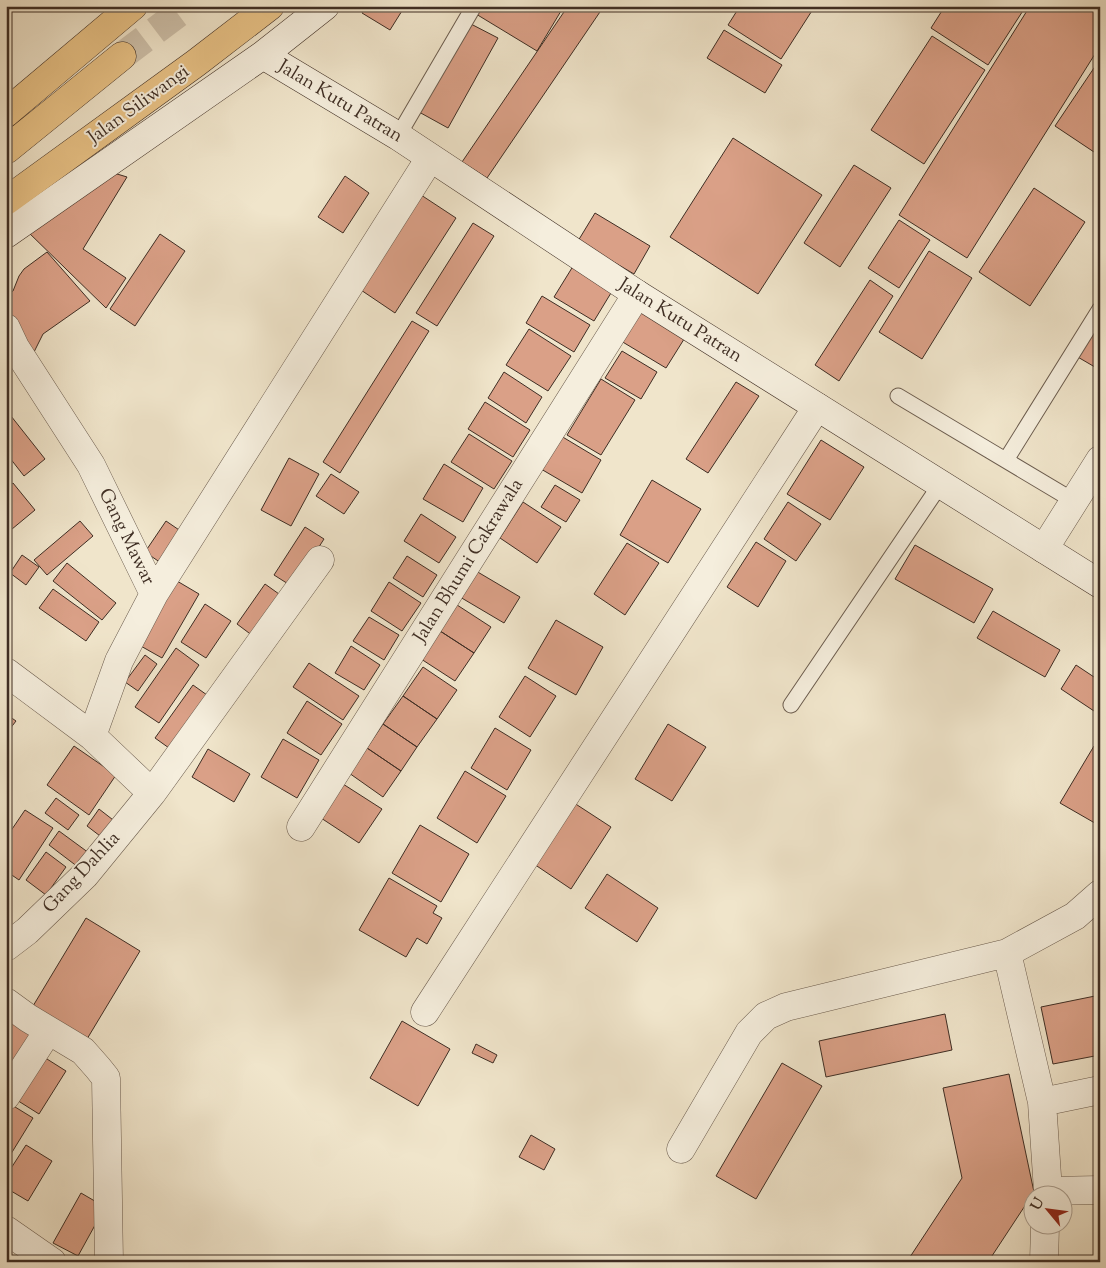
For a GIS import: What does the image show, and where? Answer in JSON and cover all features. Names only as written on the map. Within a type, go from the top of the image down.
[{"type":"highway","points":[[6,114],[134,6]]},
{"type":"highway","name":"Jalan Siliwangi","points":[[6,201],[270,6]]},
{"type":"highway","points":[[6,150],[122,56]]},
{"type":"street","points":[[6,234],[263,55],[325,6]]},
{"type":"street","name":"Jalan Kutu Patran","points":[[263,55],[398,136],[636,294],[1100,584]]},
{"type":"street","points":[[154,594],[430,158]]},
{"type":"street","name":"Jalan Bhumi Cakrawala","points":[[301,828],[636,294]]},
{"type":"street","name":"Gang Mawar","points":[[6,328],[15,347],[92,465],[154,594],[119,662],[92,736]]},
{"type":"street","points":[[424,1012],[817,407]]},
{"type":"street","points":[[1044,549],[1100,460]]},
{"type":"street","name":"Gang Dahlia","points":[[13,933],[85,876],[152,793],[320,560]]},
{"type":"street","points":[[6,672],[92,736],[152,793]]},
{"type":"street","points":[[681,1149],[750,1033],[766,1016],[786,1007],[1007,953],[1075,916],[1100,894]]},
{"type":"street","points":[[1007,953],[1042,1102],[1048,1186]]},
{"type":"street","points":[[6,1002],[48,1031],[82,1051],[106,1078],[109,1262]]},
{"type":"street","points":[[6,1096],[48,1031]]},
{"type":"street","points":[[1042,1102],[1100,1090]]},
{"type":"street","points":[[1074,1192],[1100,1190]]},
{"type":"street","points":[[6,1230],[52,1262]]},
{"type":"street","points":[[1044,1236],[1044,1262]]},
{"type":"lane","points":[[398,136],[474,6]]},
{"type":"lane","points":[[1006,460],[1100,309]]},
{"type":"lane","points":[[898,396],[1074,501]]},
{"type":"lane","points":[[791,705],[940,484]]},
{"type":"building","points":[[366,6],[405,6],[390,30],[362,13]]},
{"type":"building","points":[[481,6],[564,6],[537,51],[476,14]]},
{"type":"building","points":[[568,6],[604,6],[487,178],[462,162]]},
{"type":"building","points":[[740,6],[815,6],[781,59],[728,25]]},
{"type":"building","points":[[945,6],[1026,6],[988,65],[931,28]]},
{"type":"building","points":[[1030,6],[1100,6],[1100,46],[967,258],[899,215]]},
{"type":"building","points":[[469,23],[498,38],[448,128],[419,112]]},
{"type":"building","points":[[724,30],[782,65],[765,93],[707,58]]},
{"type":"building","points":[[932,36],[985,70],[924,164],[871,130]]},
{"type":"building","points":[[1100,59],[1100,156],[1055,126]]},
{"type":"building","points":[[733,138],[822,195],[758,294],[670,237]]},
{"type":"building","points":[[854,165],[891,188],[840,267],[804,243]]},
{"type":"building","points":[[104,170],[127,177],[83,249],[126,278],[106,308],[26,230]]},
{"type":"building","points":[[345,176],[369,193],[343,233],[318,217]]},
{"type":"building","points":[[1034,188],[1085,222],[1030,306],[979,272]]},
{"type":"building","points":[[418,193],[456,218],[395,313],[355,286]]},
{"type":"building","points":[[595,213],[650,246],[634,274],[578,241]]},
{"type":"building","points":[[899,220],[930,240],[899,288],[868,268]]},
{"type":"building","points":[[473,223],[494,236],[437,326],[416,313]]},
{"type":"building","points":[[160,234],[185,251],[135,326],[110,309]]},
{"type":"building","points":[[929,251],[972,278],[922,359],[879,332]]},
{"type":"building","points":[[47,252],[90,301],[43,334],[32,356],[6,323],[6,295],[13,291],[24,269]]},
{"type":"building","points":[[575,263],[614,288],[594,321],[554,297]]},
{"type":"building","points":[[870,280],[893,296],[839,381],[815,365]]},
{"type":"building","points":[[542,296],[590,325],[574,352],[526,323]]},
{"type":"building","points":[[642,308],[686,336],[666,368],[621,341]]},
{"type":"building","points":[[412,321],[429,331],[340,473],[323,462]]},
{"type":"building","points":[[529,329],[571,356],[548,391],[506,365]]},
{"type":"building","points":[[1091,332],[1100,337],[1100,370],[1076,356]]},
{"type":"building","points":[[622,351],[657,372],[641,399],[605,378]]},
{"type":"building","points":[[504,372],[542,397],[526,423],[488,398]]},
{"type":"building","points":[[601,379],[635,400],[601,455],[567,435]]},
{"type":"building","points":[[736,382],[759,396],[708,473],[686,459]]},
{"type":"building","points":[[485,402],[530,430],[513,457],[468,429]]},
{"type":"building","points":[[11,416],[45,459],[24,476],[6,453],[6,419]]},
{"type":"building","points":[[469,434],[512,461],[494,489],[451,462]]},
{"type":"building","points":[[561,436],[601,460],[582,493],[541,469]]},
{"type":"building","points":[[821,440],[864,467],[830,520],[787,494]]},
{"type":"building","points":[[289,458],[319,474],[291,526],[261,510]]},
{"type":"building","points":[[444,464],[483,488],[463,522],[423,499]]},
{"type":"building","points":[[331,474],[359,492],[344,514],[316,496]]},
{"type":"building","points":[[652,480],[701,509],[668,563],[620,535]]},
{"type":"building","points":[[13,483],[35,510],[6,534],[6,489]]},
{"type":"building","points":[[555,485],[580,500],[566,522],[541,507]]},
{"type":"building","points":[[523,502],[561,527],[537,563],[500,538]]},
{"type":"building","points":[[788,502],[821,524],[796,561],[764,539]]},
{"type":"building","points":[[421,514],[456,537],[439,563],[404,541]]},
{"type":"building","points":[[80,521],[93,536],[47,575],[34,560]]},
{"type":"building","points":[[166,521],[185,534],[164,565],[145,552]]},
{"type":"building","points":[[305,527],[324,539],[293,587],[274,575]]},
{"type":"building","points":[[756,542],[786,561],[758,607],[727,587]]},
{"type":"building","points":[[627,543],[659,563],[625,615],[594,594]]},
{"type":"building","points":[[915,545],[993,589],[974,623],[895,579]]},
{"type":"building","points":[[22,555],[39,567],[26,585],[10,573]]},
{"type":"building","points":[[407,556],[437,575],[423,597],[393,578]]},
{"type":"building","points":[[67,563],[116,603],[102,620],[53,581]]},
{"type":"building","points":[[476,571],[520,597],[504,623],[460,597]]},
{"type":"building","points":[[177,581],[199,594],[162,658],[139,645]]},
{"type":"building","points":[[389,582],[421,603],[402,631],[371,611]]},
{"type":"building","points":[[265,584],[286,599],[257,639],[237,624]]},
{"type":"building","points":[[53,589],[99,622],[86,641],[39,608]]},
{"type":"building","points":[[454,603],[491,627],[474,653],[437,629]]},
{"type":"building","points":[[205,604],[231,621],[206,658],[181,642]]},
{"type":"building","points":[[993,611],[1060,650],[1045,677],[977,638]]},
{"type":"building","points":[[369,617],[399,635],[384,660],[353,641]]},
{"type":"building","points":[[556,620],[603,647],[576,695],[528,668]]},
{"type":"building","points":[[437,629],[474,653],[455,681],[418,657]]},
{"type":"building","points":[[351,646],[380,665],[364,690],[335,673]]},
{"type":"building","points":[[176,648],[199,665],[159,723],[135,707]]},
{"type":"building","points":[[145,655],[157,664],[138,691],[125,682]]},
{"type":"building","points":[[309,663],[359,696],[343,720],[293,687]]},
{"type":"building","points":[[1076,665],[1100,681],[1100,715],[1061,689]]},
{"type":"building","points":[[423,667],[457,690],[437,719],[403,696]]},
{"type":"building","points":[[525,676],[556,696],[530,737],[499,717]]},
{"type":"building","points":[[193,685],[214,700],[176,753],[155,738]]},
{"type":"building","points":[[403,696],[437,719],[417,747],[383,724]]},
{"type":"building","points":[[307,701],[342,724],[321,755],[287,733]]},
{"type":"building","points":[[6,714],[16,721],[6,734]]},
{"type":"building","points":[[383,724],[417,747],[401,771],[367,748]]},
{"type":"building","points":[[668,724],[706,747],[672,801],[635,779]]},
{"type":"building","points":[[495,728],[531,750],[507,790],[471,768]]},
{"type":"building","points":[[283,739],[319,760],[297,798],[261,777]]},
{"type":"building","points":[[74,746],[116,775],[89,815],[47,785]]},
{"type":"building","points":[[1094,746],[1100,749],[1100,826],[1060,803]]},
{"type":"building","points":[[367,748],[401,771],[383,797],[349,773]]},
{"type":"building","points":[[208,749],[250,774],[234,802],[192,777]]},
{"type":"building","points":[[465,771],[506,796],[477,843],[437,818]]},
{"type":"building","points":[[343,784],[382,809],[359,843],[321,818]]},
{"type":"building","points":[[56,798],[79,815],[68,830],[45,813]]},
{"type":"building","points":[[568,799],[611,827],[571,889],[528,860]]},
{"type":"building","points":[[99,809],[117,823],[104,839],[87,826]]},
{"type":"building","points":[[25,810],[53,828],[19,880],[6,871],[6,838]]},
{"type":"building","points":[[420,825],[469,854],[441,902],[392,873]]},
{"type":"building","points":[[59,831],[89,853],[78,867],[49,845]]},
{"type":"building","points":[[46,852],[66,867],[46,895],[26,880]]},
{"type":"building","points":[[607,874],[658,908],[637,942],[585,908]]},
{"type":"building","points":[[389,878],[437,906],[433,913],[442,918],[427,944],[417,938],[406,957],[359,930]]},
{"type":"building","points":[[86,918],[140,951],[84,1044],[30,1011]]},
{"type":"building","points":[[1100,995],[1100,1055],[1053,1064],[1041,1007]]},
{"type":"building","points":[[945,1014],[952,1050],[826,1077],[819,1041]]},
{"type":"building","points":[[6,1018],[34,1037],[6,1078]]},
{"type":"building","points":[[402,1021],[450,1049],[418,1106],[370,1078]]},
{"type":"building","points":[[476,1044],[497,1055],[493,1063],[472,1053]]},
{"type":"building","points":[[39,1054],[66,1071],[39,1114],[12,1097]]},
{"type":"building","points":[[782,1063],[822,1086],[756,1199],[716,1176]]},
{"type":"building","points":[[1009,1074],[1033,1186],[1024,1186],[1024,1207],[988,1262],[911,1262],[908,1260],[962,1178],[943,1088]]},
{"type":"building","points":[[7,1102],[33,1118],[6,1162],[6,1104]]},
{"type":"building","points":[[531,1135],[555,1149],[544,1170],[519,1157]]},
{"type":"building","points":[[26,1145],[52,1161],[28,1201],[6,1188],[6,1176]]},
{"type":"building","points":[[81,1193],[105,1207],[78,1256],[53,1243]]},
{"type":"tunnel","points":[[122,56],[188,6]]}]
